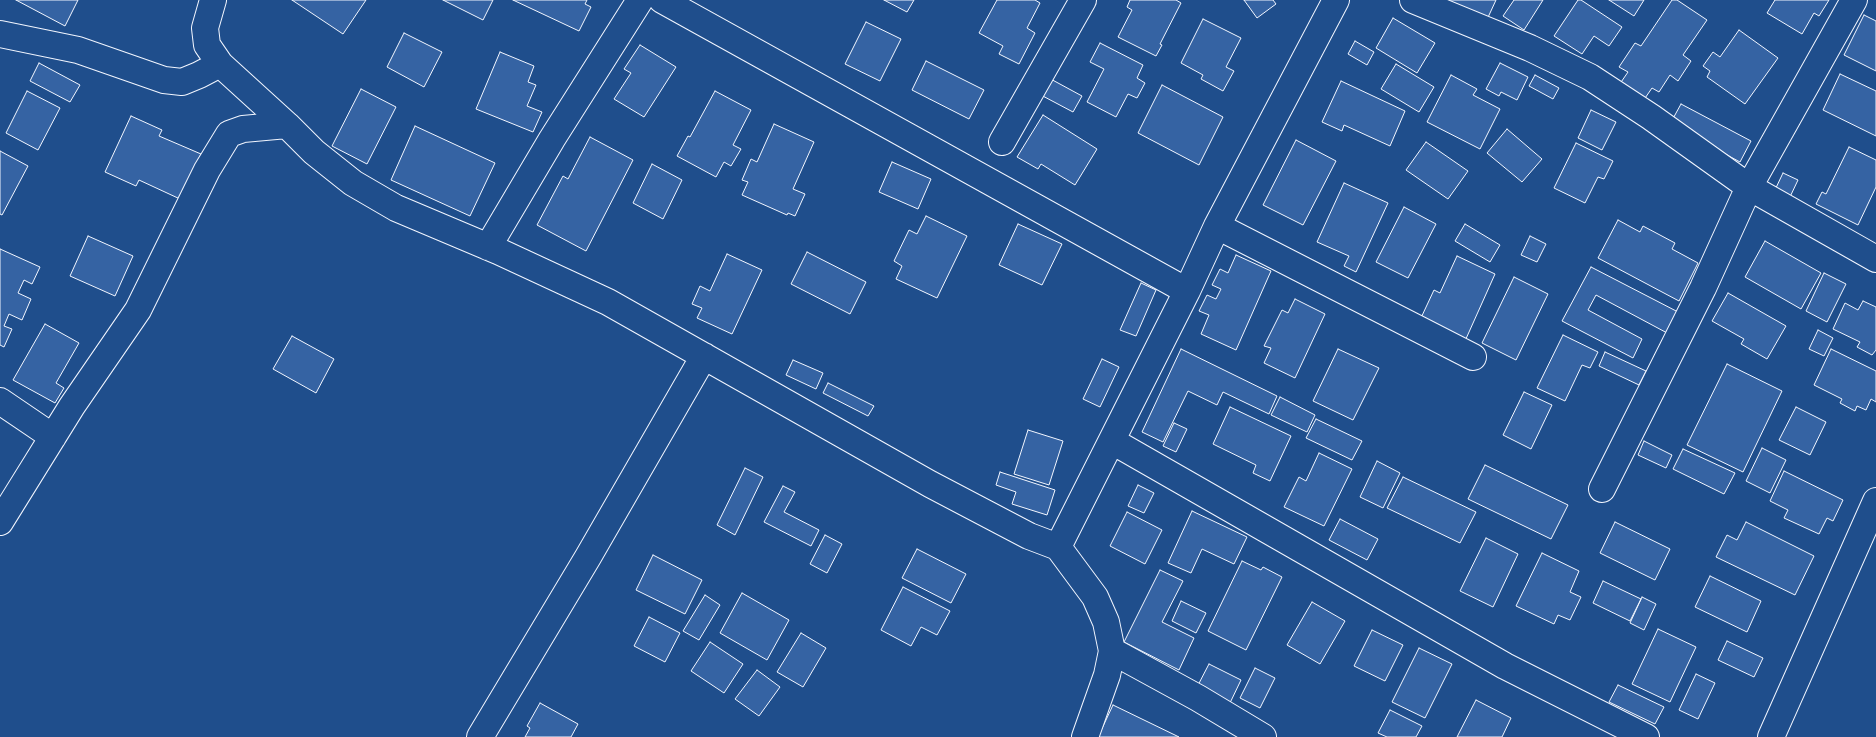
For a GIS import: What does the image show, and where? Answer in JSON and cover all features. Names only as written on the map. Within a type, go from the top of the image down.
[{"type":"street","points":[[213,0],[206,28],[206,37],[207,45],[220,64],[314,152],[353,183],[396,208],[488,247],[608,302],[930,484],[1029,536],[1058,546],[1095,597],[1106,622],[1112,650],[1107,675],[1085,737]]},
{"type":"street","points":[[488,247],[552,139],[640,0]]},
{"type":"street","points":[[662,0],[1187,291]]},
{"type":"street","points":[[1002,142],[1083,0]]},
{"type":"street","points":[[1058,546],[1187,291],[1217,226],[1336,0]]},
{"type":"street","points":[[1413,0],[1530,48],[1590,77],[1651,117],[1749,187],[1876,259]]},
{"type":"street","points":[[1602,489],[1703,288],[1749,187],[1854,0]]},
{"type":"street","points":[[0,34],[78,50],[164,80],[182,82],[220,64]]},
{"type":"street","points":[[0,522],[126,324],[138,310],[207,170],[229,134],[243,129],[287,125]]},
{"type":"street","points":[[1217,226],[1473,357]]},
{"type":"street","points":[[480,737],[588,557],[704,356]]},
{"type":"street","points":[[0,401],[53,437]]},
{"type":"street","points":[[1112,441],[1505,666],[1646,737]]},
{"type":"street","points":[[1771,737],[1876,501]]},
{"type":"street","points":[[1112,650],[1263,737]]},
{"type":"building","points":[[16,0],[78,0],[65,26]]},
{"type":"building","points":[[292,0],[366,0],[343,34]]},
{"type":"building","points":[[443,0],[493,0],[483,20]]},
{"type":"building","points":[[513,0],[587,0],[585,4],[591,7],[579,31]]},
{"type":"building","points":[[884,0],[914,0],[907,12]]},
{"type":"building","points":[[997,0],[1035,0],[1040,3],[1027,28],[1035,33],[1019,64],[999,54],[1003,46],[979,33]]},
{"type":"building","points":[[1130,0],[1176,0],[1181,3],[1160,44],[1162,45],[1156,56],[1118,37],[1132,10],[1127,7]]},
{"type":"building","points":[[1244,0],[1273,0],[1276,4],[1257,18]]},
{"type":"building","points":[[1430,0],[1496,0],[1484,26]]},
{"type":"building","points":[[1514,0],[1543,0],[1524,30],[1503,16]]},
{"type":"building","points":[[1578,0],[1581,0],[1622,27],[1609,46],[1594,36],[1582,54],[1554,36]]},
{"type":"building","points":[[1609,0],[1644,0],[1634,16]]},
{"type":"building","points":[[1672,0],[1677,0],[1707,20],[1683,55],[1691,61],[1678,81],[1670,75],[1659,92],[1652,88],[1641,104],[1617,88],[1628,72],[1619,67],[1635,43],[1641,46]]},
{"type":"building","points":[[1775,0],[1829,0],[1819,16],[1814,13],[1802,34],[1767,13]]},
{"type":"building","points":[[1864,15],[1876,21],[1876,71],[1844,55]]},
{"type":"building","points":[[1393,18],[1435,43],[1417,73],[1376,48]]},
{"type":"building","points":[[1203,19],[1241,38],[1226,67],[1234,71],[1223,91],[1201,79],[1203,75],[1181,63]]},
{"type":"building","points":[[866,22],[901,39],[880,81],[845,64]]},
{"type":"building","points":[[1739,30],[1778,58],[1745,104],[1707,77],[1710,71],[1703,66],[1713,52],[1720,57]]},
{"type":"building","points":[[404,33],[442,52],[424,87],[387,67]]},
{"type":"building","points":[[1355,41],[1374,52],[1367,65],[1348,54]]},
{"type":"building","points":[[1100,43],[1143,65],[1137,78],[1145,83],[1137,98],[1128,94],[1116,117],[1087,102],[1104,69],[1090,62]]},
{"type":"building","points":[[640,45],[676,67],[644,117],[614,99],[631,73],[624,69]]},
{"type":"building","points":[[500,52],[534,66],[528,82],[536,85],[527,106],[542,112],[533,132],[476,109]]},
{"type":"building","points":[[926,61],[984,90],[969,119],[912,90]]},
{"type":"building","points":[[39,63],[80,85],[70,102],[30,81]]},
{"type":"building","points":[[1500,63],[1528,77],[1517,100],[1501,92],[1499,96],[1486,89]]},
{"type":"building","points":[[1396,64],[1434,87],[1419,112],[1381,89]]},
{"type":"building","points":[[1840,74],[1876,91],[1876,136],[1823,110]]},
{"type":"building","points":[[1451,75],[1477,89],[1473,95],[1500,109],[1480,149],[1427,122]]},
{"type":"building","points":[[1535,75],[1559,88],[1553,99],[1529,86]]},
{"type":"building","points":[[1047,77],[1082,96],[1073,112],[1039,94]]},
{"type":"building","points":[[1341,81],[1405,111],[1390,146],[1344,125],[1342,131],[1322,122]]},
{"type":"building","points":[[1162,85],[1223,117],[1199,165],[1138,133]]},
{"type":"building","points":[[361,89],[396,107],[367,164],[332,146]]},
{"type":"building","points":[[27,91],[60,108],[38,150],[6,133]]},
{"type":"building","points":[[715,91],[751,110],[733,145],[741,149],[731,166],[724,162],[716,177],[677,156],[688,136],[690,137]]},
{"type":"building","points":[[1681,104],[1751,141],[1740,162],[1670,124]]},
{"type":"building","points":[[1591,110],[1616,122],[1602,150],[1578,138]]},
{"type":"building","points":[[1043,115],[1097,149],[1075,185],[1041,164],[1038,169],[1017,157]]},
{"type":"building","points":[[131,116],[162,130],[159,136],[201,154],[180,199],[139,180],[136,186],[105,172]]},
{"type":"building","points":[[774,124],[814,142],[793,189],[805,194],[795,216],[788,213],[787,215],[742,195],[748,182],[742,180],[751,159],[757,162]]},
{"type":"building","points":[[415,126],[495,163],[470,216],[391,180]]},
{"type":"building","points":[[1507,129],[1542,159],[1522,182],[1487,153]]},
{"type":"building","points":[[590,137],[633,160],[586,251],[537,225],[563,176],[568,179]]},
{"type":"building","points":[[1296,140],[1336,161],[1303,225],[1263,205]]},
{"type":"building","points":[[1426,142],[1468,171],[1448,199],[1406,170]]},
{"type":"building","points":[[1576,143],[1613,161],[1604,179],[1598,177],[1585,203],[1554,188]]},
{"type":"building","points":[[1849,147],[1876,160],[1876,187],[1858,225],[1816,204],[1822,192],[1826,194]]},
{"type":"building","points":[[0,151],[28,166],[2,215],[0,214]]},
{"type":"building","points":[[892,162],[931,179],[918,209],[879,192]]},
{"type":"building","points":[[652,164],[682,180],[663,219],[633,203]]},
{"type":"building","points":[[1783,173],[1798,180],[1789,199],[1774,192]]},
{"type":"building","points":[[1344,183],[1388,203],[1356,272],[1344,266],[1349,256],[1317,242]]},
{"type":"building","points":[[1404,207],[1436,224],[1408,278],[1376,262]]},
{"type":"building","points":[[926,216],[967,236],[937,298],[896,279],[902,266],[894,261],[909,230],[917,234]]},
{"type":"building","points":[[1618,220],[1640,232],[1643,226],[1675,243],[1672,249],[1698,263],[1679,301],[1598,258]]},
{"type":"building","points":[[1018,224],[1062,244],[1042,285],[999,265]]},
{"type":"building","points":[[1465,224],[1500,245],[1490,262],[1455,241]]},
{"type":"building","points":[[88,236],[133,256],[115,296],[70,276]]},
{"type":"building","points":[[1530,236],[1546,244],[1537,262],[1521,255]]},
{"type":"building","points":[[1765,241],[1821,273],[1801,309],[1745,277]]},
{"type":"building","points":[[0,249],[40,267],[32,284],[24,280],[18,293],[31,299],[22,320],[9,314],[4,326],[12,329],[4,347],[0,345]]},
{"type":"building","points":[[807,252],[866,282],[850,314],[791,284]]},
{"type":"building","points":[[727,254],[762,270],[732,334],[697,318],[702,308],[692,304],[700,286],[710,291]]},
{"type":"building","points":[[1236,255],[1271,271],[1236,350],[1201,334],[1209,315],[1199,311],[1207,295],[1216,299],[1221,289],[1212,285],[1220,269],[1228,273]]},
{"type":"building","points":[[1457,256],[1495,274],[1465,341],[1420,320],[1434,290],[1440,293]]},
{"type":"building","points":[[1591,267],[1680,313],[1669,334],[1596,295],[1588,310],[1642,339],[1633,358],[1562,321]]},
{"type":"building","points":[[1824,273],[1846,284],[1827,322],[1806,311]]},
{"type":"building","points":[[1514,277],[1548,294],[1516,360],[1482,343]]},
{"type":"building","points":[[1141,283],[1156,290],[1136,336],[1120,330]]},
{"type":"building","points":[[1728,293],[1786,326],[1767,359],[1741,344],[1744,339],[1712,321]]},
{"type":"building","points":[[1295,299],[1325,314],[1295,378],[1264,363],[1271,348],[1264,346],[1282,310],[1288,313]]},
{"type":"building","points":[[1863,301],[1876,307],[1876,350],[1872,355],[1857,347],[1860,342],[1833,329],[1845,303],[1858,310]]},
{"type":"building","points":[[45,324],[79,343],[56,383],[64,388],[55,403],[13,380]]},
{"type":"building","points":[[1818,330],[1833,338],[1824,356],[1809,349]]},
{"type":"building","points":[[1563,335],[1598,352],[1590,368],[1582,365],[1565,401],[1537,388]]},
{"type":"building","points":[[292,336],[334,359],[316,393],[273,369]]},
{"type":"building","points":[[1181,349],[1277,396],[1269,414],[1223,392],[1217,405],[1188,391],[1163,442],[1142,432]]},
{"type":"building","points":[[1338,349],[1379,368],[1353,420],[1313,401]]},
{"type":"building","points":[[1831,349],[1876,371],[1876,402],[1871,399],[1866,410],[1857,406],[1855,411],[1840,403],[1842,399],[1814,385]]},
{"type":"building","points":[[1605,352],[1646,371],[1639,385],[1599,366]]},
{"type":"building","points":[[1102,359],[1119,367],[1100,407],[1083,399]]},
{"type":"building","points":[[793,360],[823,373],[816,389],[786,375]]},
{"type":"building","points":[[1727,364],[1782,391],[1743,472],[1687,445]]},
{"type":"building","points":[[828,383],[874,406],[868,416],[823,393]]},
{"type":"building","points":[[1524,392],[1552,405],[1531,449],[1503,435]]},
{"type":"building","points":[[1280,397],[1315,415],[1307,432],[1271,415]]},
{"type":"building","points":[[1230,407],[1291,436],[1270,481],[1253,473],[1256,465],[1213,444]]},
{"type":"building","points":[[1796,407],[1826,422],[1810,455],[1779,440]]},
{"type":"building","points":[[1316,419],[1362,441],[1352,460],[1306,438]]},
{"type":"building","points":[[1174,423],[1187,429],[1176,452],[1163,446]]},
{"type":"building","points":[[1028,430],[1063,441],[1049,485],[1014,474]]},
{"type":"building","points":[[1644,441],[1672,455],[1666,468],[1638,455]]},
{"type":"building","points":[[1762,448],[1786,460],[1770,493],[1746,481]]},
{"type":"building","points":[[1683,449],[1735,473],[1724,494],[1673,469]]},
{"type":"building","points":[[1319,453],[1352,469],[1324,526],[1284,507],[1299,477],[1306,481]]},
{"type":"building","points":[[1377,461],[1400,473],[1383,508],[1360,497]]},
{"type":"building","points":[[1485,465],[1568,505],[1551,539],[1468,499]]},
{"type":"building","points":[[745,468],[763,477],[735,535],[717,525]]},
{"type":"building","points":[[1784,471],[1843,500],[1833,521],[1827,518],[1819,534],[1784,518],[1788,510],[1770,501]]},
{"type":"building","points":[[1000,472],[1055,490],[1047,515],[1012,504],[1016,492],[996,485]]},
{"type":"building","points":[[1403,477],[1476,512],[1460,543],[1387,508]]},
{"type":"building","points":[[1138,485],[1154,493],[1144,513],[1128,506]]},
{"type":"building","points":[[783,486],[795,492],[784,512],[819,530],[811,546],[764,522]]},
{"type":"building","points":[[1192,511],[1247,537],[1234,564],[1202,549],[1191,573],[1168,563]]},
{"type":"building","points":[[1127,512],[1162,530],[1145,564],[1110,546]]},
{"type":"building","points":[[1340,519],[1378,539],[1367,560],[1329,540]]},
{"type":"building","points":[[1615,522],[1670,549],[1655,580],[1600,553]]},
{"type":"building","points":[[1746,522],[1814,556],[1795,595],[1716,557],[1727,535],[1737,540]]},
{"type":"building","points":[[825,535],[842,544],[827,573],[810,564]]},
{"type":"building","points":[[1486,538],[1518,554],[1493,607],[1460,591]]},
{"type":"building","points":[[917,549],[966,574],[951,603],[902,578]]},
{"type":"building","points":[[1542,553],[1579,571],[1570,592],[1581,597],[1570,620],[1558,615],[1554,624],[1516,606]]},
{"type":"building","points":[[653,555],[702,580],[685,614],[636,590]]},
{"type":"building","points":[[1242,561],[1261,570],[1263,567],[1282,577],[1246,650],[1208,631]]},
{"type":"building","points":[[1160,570],[1183,581],[1162,622],[1194,638],[1179,670],[1124,642]]},
{"type":"building","points":[[1710,576],[1761,601],[1747,632],[1695,607]]},
{"type":"building","points":[[1603,581],[1641,599],[1630,621],[1593,603]]},
{"type":"building","points":[[903,587],[950,611],[937,635],[921,627],[911,646],[881,630]]},
{"type":"building","points":[[742,593],[789,620],[767,660],[720,633]]},
{"type":"building","points":[[705,595],[720,605],[699,640],[683,631]]},
{"type":"building","points":[[1642,597],[1656,604],[1644,630],[1630,623]]},
{"type":"building","points":[[1181,601],[1206,613],[1196,633],[1172,621]]},
{"type":"building","points":[[1312,602],[1345,621],[1320,664],[1287,645]]},
{"type":"building","points":[[649,617],[680,633],[665,662],[634,646]]},
{"type":"building","points":[[1658,629],[1696,647],[1670,702],[1632,684]]},
{"type":"building","points":[[1372,630],[1403,645],[1385,681],[1354,666]]},
{"type":"building","points":[[801,633],[826,648],[803,687],[777,672]]},
{"type":"building","points":[[1727,641],[1763,658],[1754,677],[1718,660]]},
{"type":"building","points":[[710,642],[743,664],[724,693],[691,671]]},
{"type":"building","points":[[1419,648],[1452,664],[1425,718],[1392,702]]},
{"type":"building","points":[[1209,664],[1241,680],[1229,705],[1196,689]]},
{"type":"building","points":[[1255,668],[1275,678],[1260,708],[1240,698]]},
{"type":"building","points":[[757,670],[780,687],[759,716],[735,699]]},
{"type":"building","points":[[1696,674],[1715,683],[1698,719],[1679,710]]},
{"type":"building","points":[[1618,685],[1664,707],[1655,724],[1609,702]]},
{"type":"building","points":[[1476,700],[1511,718],[1502,737],[1457,737]]},
{"type":"building","points":[[540,703],[578,724],[571,737],[525,737],[530,728],[527,726]]},
{"type":"building","points":[[1113,705],[1179,737],[1098,737]]},
{"type":"building","points":[[1390,710],[1422,726],[1416,737],[1387,737],[1378,733]]}]
